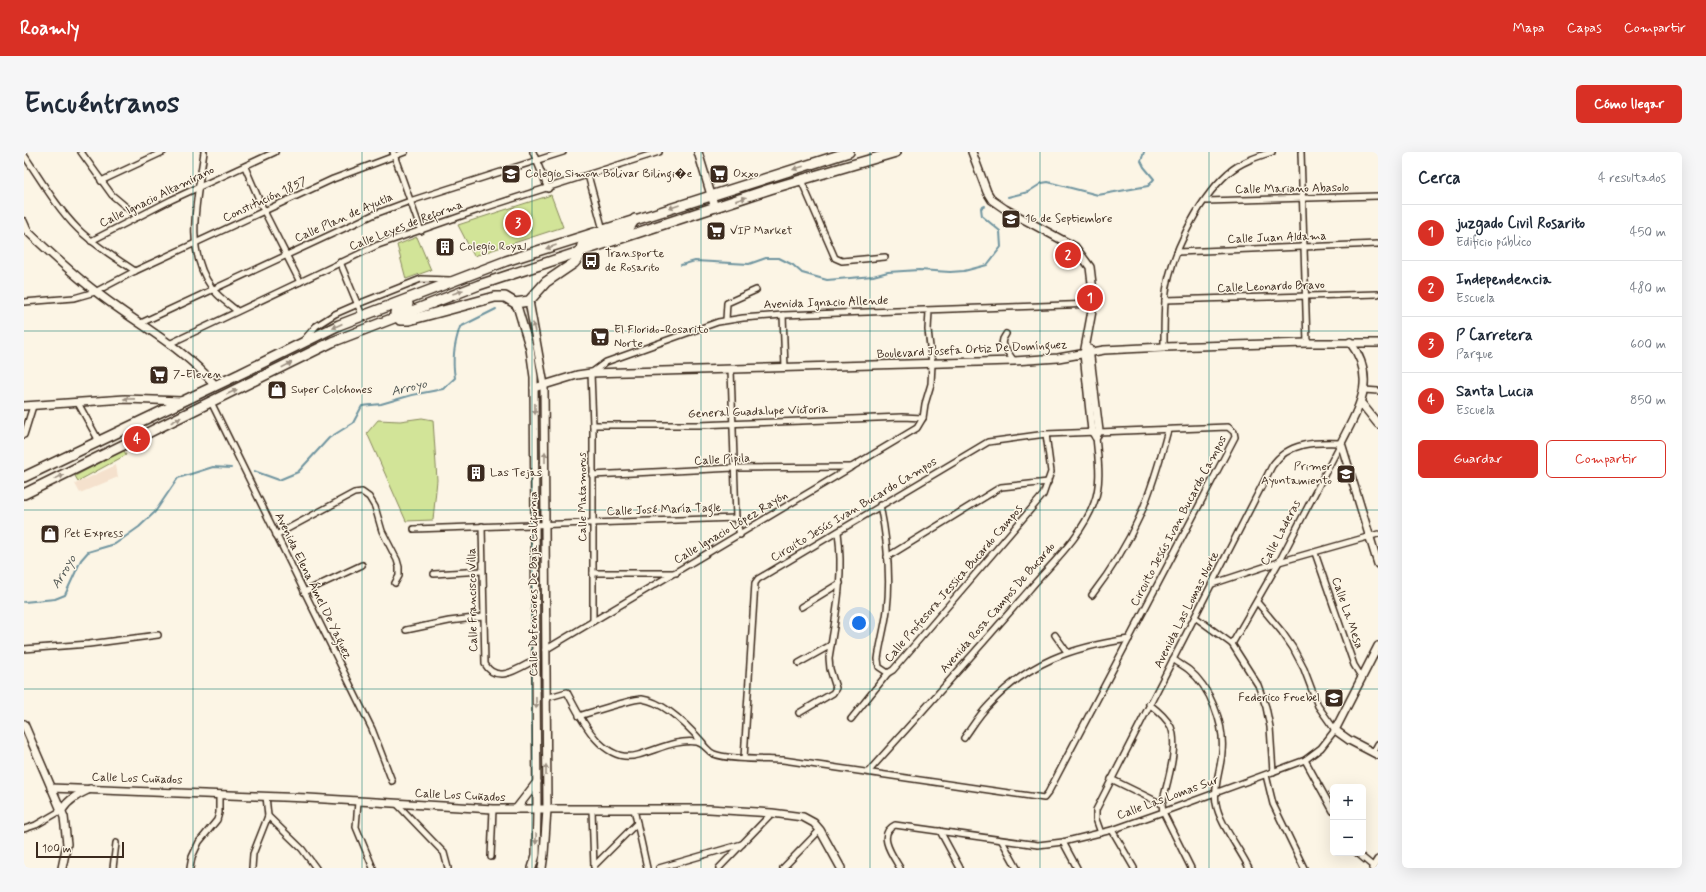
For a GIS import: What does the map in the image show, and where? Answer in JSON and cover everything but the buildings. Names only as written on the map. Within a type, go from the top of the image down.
[{"type":"highway","points":[[24,478],[362,315],[440,288],[506,261],[849,152]]},
{"type":"highway","points":[[24,494],[252,383],[332,342],[366,327],[397,317],[478,285],[801,180],[896,152]]},
{"type":"highway","points":[[397,317],[400,320],[409,320],[495,297],[506,297],[515,303],[529,301],[546,282],[574,264],[579,257],[581,247],[586,243],[629,228],[635,220]]},
{"type":"highway","points":[[397,317],[396,313],[400,308],[433,296],[440,288]]},
{"type":"highway","points":[[240,374],[252,383]]},
{"type":"main road","points":[[698,152],[715,208]]},
{"type":"main road","points":[[972,152],[987,192],[992,200],[1005,209],[1075,247],[1083,256],[1090,267],[1093,281],[1093,304]]},
{"type":"main road","points":[[27,230],[95,292],[141,323],[196,364],[215,385]]},
{"type":"main road","name":"Calle Defensores De Baja California","points":[[529,301],[544,384],[547,809],[542,868]]},
{"type":"main road","name":"Calle Defensores De Baja California","points":[[515,303],[530,349],[534,388],[537,809],[536,855],[532,868]]},
{"type":"main road","name":"Avenida Rosa Campos De Bucardo","points":[[1093,304],[1087,342],[1096,433]]},
{"type":"main road","name":"Boulevard Josefa Ortiz De Domínguez","points":[[591,373],[1014,361],[1058,358],[1104,350],[1164,347],[1350,342],[1378,343]]},
{"type":"main road","name":"Calle Laderas","points":[[1341,443],[1362,404],[1364,390],[1364,366],[1360,355],[1350,342]]},
{"type":"main road","name":"Avenida Ignacio Allende","points":[[534,388],[578,375],[591,373]]},
{"type":"main road","points":[[24,406],[125,399],[182,401]]},
{"type":"main road","points":[[1362,404],[1378,424]]},
{"type":"main road","points":[[1341,443],[1378,564]]},
{"type":"main road","points":[[535,474],[544,473]]},
{"type":"main road","name":"Calle Las Lomas Sur","points":[[1335,730],[1378,646]]},
{"type":"main road","points":[[535,650],[545,650]]},
{"type":"main road","points":[[24,724],[62,810],[67,844],[62,868]]},
{"type":"main road","points":[[1335,730],[1349,740],[1376,754]]},
{"type":"main road","points":[[516,809],[537,782]]},
{"type":"main road","name":"Calle Los Cuñados","points":[[51,788],[91,788],[266,796],[493,809],[709,809],[772,813],[803,817],[814,824],[820,830],[841,868]]},
{"type":"main road","points":[[62,810],[66,804],[77,795],[91,788]]},
{"type":"main road","points":[[536,855],[544,854]]},
{"type":"street","points":[[81,152],[112,195],[138,217]]},
{"type":"street","points":[[101,181],[163,152]]},
{"type":"street","points":[[204,152],[194,224],[195,244],[204,272],[212,289],[237,311]]},
{"type":"street","name":"Calle Ignacio Altamirano","points":[[91,241],[275,152]]},
{"type":"street","name":"Constitución 1857","points":[[24,302],[74,298],[95,292],[135,271],[355,169],[394,154],[405,152]]},
{"type":"street","points":[[533,152],[548,189]]},
{"type":"street","name":"Calle Plan de Ayutla","points":[[141,323],[375,214],[410,200],[563,152]]},
{"type":"street","name":"Calle Leyes de Reforma","points":[[169,344],[378,245],[487,207],[548,189],[659,152]]},
{"type":"street","points":[[1164,347],[1165,300],[1170,273],[1187,229],[1216,185],[1229,173],[1243,163],[1272,152]]},
{"type":"street","points":[[1301,152],[1307,343]]},
{"type":"street","points":[[394,154],[421,231]]},
{"type":"street","points":[[24,155],[71,222],[91,241],[135,271]]},
{"type":"street","points":[[244,167],[264,212],[300,282]]},
{"type":"street","points":[[588,175],[603,230]]},
{"type":"street","points":[[801,180],[835,258],[842,261],[885,257]]},
{"type":"street","name":"Calle Mariano Abasolo","points":[[1206,201],[1378,196]]},
{"type":"street","points":[[24,220],[27,230]]},
{"type":"street","name":"Calle Juan Aldama","points":[[1177,252],[1378,244]]},
{"type":"street","points":[[340,262],[362,315]]},
{"type":"street","points":[[301,344],[316,326],[335,314],[358,304],[421,279],[455,281]]},
{"type":"street","points":[[726,320],[727,303],[756,290]]},
{"type":"street","name":"Calle Leonardo Bravo","points":[[1165,300],[1378,294]]},
{"type":"street","name":"Avenida Ignacio Allende","points":[[591,373],[600,365],[612,360],[726,320],[783,315],[1093,304]]},
{"type":"street","points":[[923,418],[925,404],[931,384],[932,364],[928,337],[929,311]]},
{"type":"street","points":[[783,315],[785,368]]},
{"type":"street","points":[[1006,334],[1003,338],[1002,344],[1014,361]]},
{"type":"street","points":[[731,370],[736,518],[740,535]]},
{"type":"street","name":"Calle Matamoros","points":[[591,373],[593,425],[593,621]]},
{"type":"street","points":[[1364,390],[1378,391]]},
{"type":"street","name":"Avenida Elena Ámel De Yaguez","points":[[211,402],[372,729],[392,781]]},
{"type":"street","points":[[78,403],[98,441]]},
{"type":"street","points":[[24,435],[33,406]]},
{"type":"street","name":"General Guadalupe Victoria","points":[[593,425],[699,425],[902,416],[923,418]]},
{"type":"street","name":"Calle Ignacio López Rayón","points":[[545,650],[911,432],[920,424],[923,418]]},
{"type":"street","name":"Circuito Jesús Ivan Bucardo Campos","points":[[579,716],[641,699],[661,707],[689,726],[712,754],[744,758],[783,760],[1044,798],[1235,437],[1234,432],[1228,427],[1046,434],[988,442],[756,580],[744,758]]},
{"type":"street","points":[[1092,595],[1109,573],[1138,524],[1152,487],[1168,430]]},
{"type":"street","name":"Avenida Rosa Campos De Bucardo","points":[[868,772],[1014,607],[1080,528],[1094,504],[1098,493],[1099,472],[1096,433]]},
{"type":"street","name":"Calle Profesora Jessica Bucardo Campos","points":[[880,505],[885,530],[887,557],[887,610],[878,659],[879,667],[888,673],[893,670],[1043,495],[1050,472],[1046,434]]},
{"type":"street","name":"Calle Laderas","points":[[1232,644],[1279,562],[1341,443]]},
{"type":"street","name":"Avenida Las Lomas Norte","points":[[1101,833],[1096,819],[1096,810],[1149,704],[1276,461],[1290,450],[1307,444],[1341,443]]},
{"type":"street","name":"Calle Pípila","points":[[592,475],[734,468],[853,467]]},
{"type":"street","points":[[887,557],[1001,487],[1048,482]]},
{"type":"street","points":[[276,535],[354,493],[362,492],[369,497],[375,507],[382,531],[399,567],[395,583]]},
{"type":"street","name":"Calle José María Tagle","points":[[544,524],[736,518]]},
{"type":"street","points":[[414,529],[544,524]]},
{"type":"street","name":"Calle Francisco Villa","points":[[482,526],[484,657],[488,669],[493,674],[507,674],[535,660]]},
{"type":"street","points":[[799,713],[835,691],[830,669],[831,645],[840,583],[841,559],[838,532]]},
{"type":"street","points":[[1212,584],[1279,562],[1378,534]]},
{"type":"street","name":"Calle La Mesa","points":[[1315,553],[1354,665],[1362,678]]},
{"type":"street","points":[[304,592],[362,565]]},
{"type":"street","points":[[434,574],[482,571]]},
{"type":"street","points":[[593,573],[677,572]]},
{"type":"street","points":[[801,607],[840,583]]},
{"type":"street","points":[[1257,602],[1293,648],[1304,669],[1318,706],[1335,730]]},
{"type":"street","points":[[1195,617],[1232,644],[1258,685],[1266,707],[1272,742],[1273,772]]},
{"type":"street","points":[[406,630],[450,621],[483,618]]},
{"type":"street","points":[[24,649],[89,644],[158,635]]},
{"type":"street","points":[[1055,635],[1067,652]]},
{"type":"street","points":[[964,738],[988,706],[1004,690],[1047,659],[1093,645],[1129,639]]},
{"type":"street","points":[[799,663],[831,645]]},
{"type":"street","points":[[1173,659],[1189,670],[1202,684],[1217,718],[1223,750],[1215,794],[1220,817],[1249,868]]},
{"type":"street","points":[[851,719],[888,673]]},
{"type":"street","points":[[546,698],[567,692],[579,716],[598,740],[615,754],[629,757],[669,745],[690,742],[704,744]]},
{"type":"street","points":[[1149,704],[1159,712],[1170,726],[1174,738],[1173,753],[1162,804],[1163,812],[1191,868]]},
{"type":"street","name":"Calle Las Lomas Sur","points":[[900,868],[887,846],[886,836],[891,827],[900,826],[1038,845],[1063,842],[1112,830],[1215,794],[1305,760],[1320,748],[1335,730]]},
{"type":"street","points":[[1376,754],[1378,744]]},
{"type":"street","points":[[1305,760],[1330,806]]},
{"type":"street","points":[[1266,775],[1273,804],[1304,868]]},
{"type":"street","points":[[1111,779],[1162,804]]},
{"type":"street","points":[[190,868],[192,857],[199,842],[217,820],[219,813],[219,794]]},
{"type":"street","points":[[252,868],[253,854],[268,816],[266,796]]},
{"type":"street","points":[[358,802],[356,827],[372,868]]},
{"type":"street","points":[[397,804],[444,853],[448,868]]},
{"type":"street","points":[[634,808],[647,868]]},
{"type":"street","points":[[491,857],[493,809]]},
{"type":"street","points":[[24,829],[36,825],[62,810]]},
{"type":"street","points":[[592,810],[594,867]]},
{"type":"street","points":[[719,868],[772,813]]},
{"type":"street","points":[[268,816],[302,849],[316,868]]},
{"type":"street","points":[[594,867],[637,823]]},
{"type":"street","points":[[783,868],[820,830]]},
{"type":"street","points":[[1112,830],[1134,868]]},
{"type":"street","points":[[940,831],[960,868]]},
{"type":"street","points":[[1002,841],[1017,868]]},
{"type":"street","points":[[1063,842],[1077,868]]},
{"type":"street","points":[[113,868],[116,843]]},
{"type":"street","points":[[659,868],[742,844]]},
{"type":"street","points":[[1362,856],[1375,865]]},
{"type":"shaded area","points":[[116,465],[118,477],[80,493],[75,484]]},
{"type":"green space","points":[[551,195],[563,227],[474,256],[458,225]]},
{"type":"green space","points":[[417,237],[431,270],[406,279],[397,245]]},
{"type":"green space","points":[[422,418],[433,420],[437,480],[433,520],[406,521],[367,433],[378,420],[400,421]]},
{"type":"green space","points":[[124,450],[126,455],[78,481],[75,476]]},
{"type":"waterway","points":[[1008,197],[1028,192],[1042,183],[1048,182],[1098,195],[1148,186],[1154,179],[1141,161],[1144,152]]},
{"type":"waterway","points":[[681,265],[695,261],[749,264],[766,258],[779,258],[793,265],[802,273],[827,280],[873,276],[888,272],[919,270],[950,272],[964,271],[987,265],[1001,247],[1000,231],[982,216],[981,208],[985,206]]},
{"type":"waterway","name":"Arroyo","points":[[254,471],[279,480],[298,472],[329,438],[353,423],[362,406],[381,404],[412,395],[443,389],[455,378],[454,352],[460,327],[496,309]]},
{"type":"waterway","name":"Arroyo","points":[[24,602],[55,599],[65,595],[81,560],[88,552],[115,544],[139,527],[155,512],[178,478],[213,467],[231,468]]},
{"type":"place","name":"Colegio Simon Bolivar Bilingi�e","points":[[511,174]]},
{"type":"place","name":"Oxxo","points":[[719,174]]},
{"type":"place","name":"16 de Septiembre","points":[[1011,219]]},
{"type":"place","name":"P Carretera","points":[[518,223]]},
{"type":"place","name":"VIP Market","points":[[716,231]]},
{"type":"place","name":"Colegio Royal","points":[[445,247]]},
{"type":"place","name":"Independencia","points":[[1068,255]]},
{"type":"place","name":"Transporte de Rosarito","points":[[591,261]]},
{"type":"place","name":"juzgado Civil Rosarito","points":[[1090,298]]},
{"type":"place","name":"El Florido-Rosarito Norte","points":[[600,337]]},
{"type":"place","name":"7-Eleven","points":[[159,375]]},
{"type":"place","name":"Super Colchones","points":[[277,390]]},
{"type":"place","name":"Santa Lucia","points":[[137,439]]},
{"type":"place","name":"Las Tejas","points":[[476,473]]},
{"type":"place","name":"Primer Ayuntamiento","points":[[1346,474]]},
{"type":"place","name":"Pet Express","points":[[50,534]]},
{"type":"place","name":"Federico Froebel","points":[[1334,698]]}]
